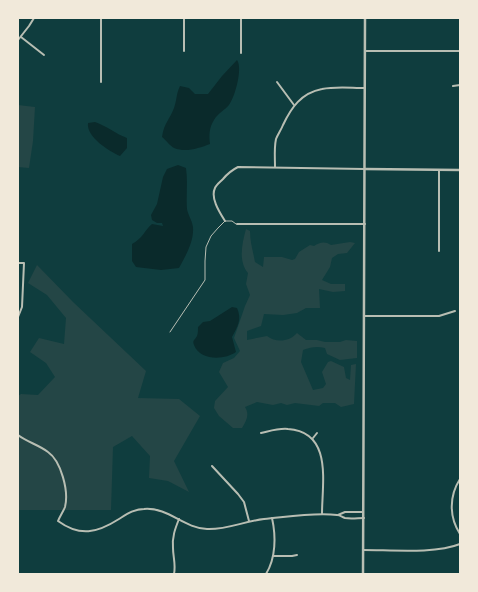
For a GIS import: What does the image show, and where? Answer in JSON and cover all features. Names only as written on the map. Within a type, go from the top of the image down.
[{"type":"street","points":[[18,40],[34,18]]},
{"type":"street","points":[[101,18],[101,82]]},
{"type":"street","points":[[184,18],[184,51]]},
{"type":"street","points":[[240,53],[241,18]]},
{"type":"street","points":[[363,574],[366,18]]},
{"type":"street","points":[[21,37],[44,55]]},
{"type":"street","points":[[365,51],[460,51]]},
{"type":"street","points":[[277,82],[294,105]]},
{"type":"street","points":[[453,86],[460,85]]},
{"type":"street","points":[[275,167],[275,149],[278,136],[290,110],[294,105],[306,95],[321,89],[365,88]]},
{"type":"street","points":[[225,221],[213,194],[216,186],[231,170],[238,167],[460,170]]},
{"type":"street","points":[[439,170],[439,251]]},
{"type":"street","points":[[237,224],[364,224]]},
{"type":"street","points":[[18,263],[24,263],[22,307],[18,316]]},
{"type":"street","points":[[364,316],[439,316],[455,311]]},
{"type":"street","points":[[261,433],[287,429],[302,432],[313,438],[322,460],[322,515]]},
{"type":"street","points":[[313,438],[318,433]]},
{"type":"street","points":[[18,435],[48,452],[58,463],[66,498],[65,507],[58,521],[74,530],[92,531],[101,529],[132,511],[153,508],[164,510],[193,526],[215,530],[249,521],[272,518],[337,515],[345,512],[364,512]]},
{"type":"street","points":[[212,466],[244,502],[249,521]]},
{"type":"street","points":[[460,479],[454,488],[452,512],[454,524],[460,534]]},
{"type":"street","points":[[337,515],[345,518],[364,518]]},
{"type":"street","points":[[266,574],[273,556],[275,539],[272,518]]},
{"type":"street","points":[[174,574],[175,568],[172,539],[179,519]]},
{"type":"street","points":[[364,550],[449,549],[460,544]]},
{"type":"street","points":[[273,556],[296,555]]},
{"type":"lane","points":[[170,332],[202,287],[206,277],[205,261],[209,241],[225,221],[232,221],[237,224]]},
{"type":"shaded area","points":[[237,60],[239,64],[239,76],[236,89],[229,105],[217,115],[212,123],[210,144],[188,150],[172,147],[162,137],[164,128],[174,108],[180,86],[189,88],[195,94],[208,94]]},
{"type":"shaded area","points":[[18,105],[35,107],[33,141],[29,168],[18,167]]},
{"type":"shaded area","points":[[95,122],[127,138],[127,148],[120,156],[110,151],[94,138],[88,128],[88,123]]},
{"type":"shaded area","points":[[178,165],[186,168],[187,209],[193,227],[189,248],[179,268],[161,270],[136,267],[132,261],[132,244],[139,239],[152,224],[163,226],[162,223],[157,223],[152,220],[151,215],[157,204],[163,177],[167,169]]},
{"type":"shaded area","points":[[246,229],[250,231],[255,262],[263,267],[264,257],[282,257],[292,260],[295,259],[299,252],[310,245],[314,246],[322,242],[331,245],[350,242],[355,243],[347,253],[338,254],[332,258],[330,267],[322,280],[331,284],[345,284],[345,291],[333,292],[319,289],[320,308],[306,308],[297,313],[283,315],[264,314],[261,326],[247,331],[247,340],[267,336],[274,340],[286,340],[297,333],[306,340],[325,342],[340,342],[346,340],[357,341],[357,358],[340,360],[327,354],[325,348],[314,347],[303,350],[301,362],[313,390],[323,388],[326,384],[322,372],[328,362],[331,361],[344,367],[346,378],[350,380],[351,365],[356,364],[354,404],[341,407],[335,403],[323,403],[319,406],[295,403],[287,405],[281,403],[273,405],[257,402],[245,407],[247,415],[242,428],[233,428],[219,416],[214,408],[215,401],[228,387],[219,372],[223,363],[234,358],[240,351],[234,338],[250,295],[246,284],[248,273],[242,258],[242,246]]},
{"type":"shaded area","points":[[37,265],[73,302],[146,371],[138,398],[179,399],[200,416],[174,461],[189,492],[168,481],[149,478],[150,456],[132,436],[113,447],[111,510],[18,510],[18,396],[21,394],[38,395],[55,377],[46,363],[30,352],[39,338],[64,344],[66,318],[47,295],[28,283]]},
{"type":"shaded area","points":[[232,307],[237,308],[239,316],[238,326],[232,337],[236,352],[226,357],[219,358],[213,358],[202,354],[197,350],[193,343],[197,335],[198,327],[203,322],[210,321]]}]
